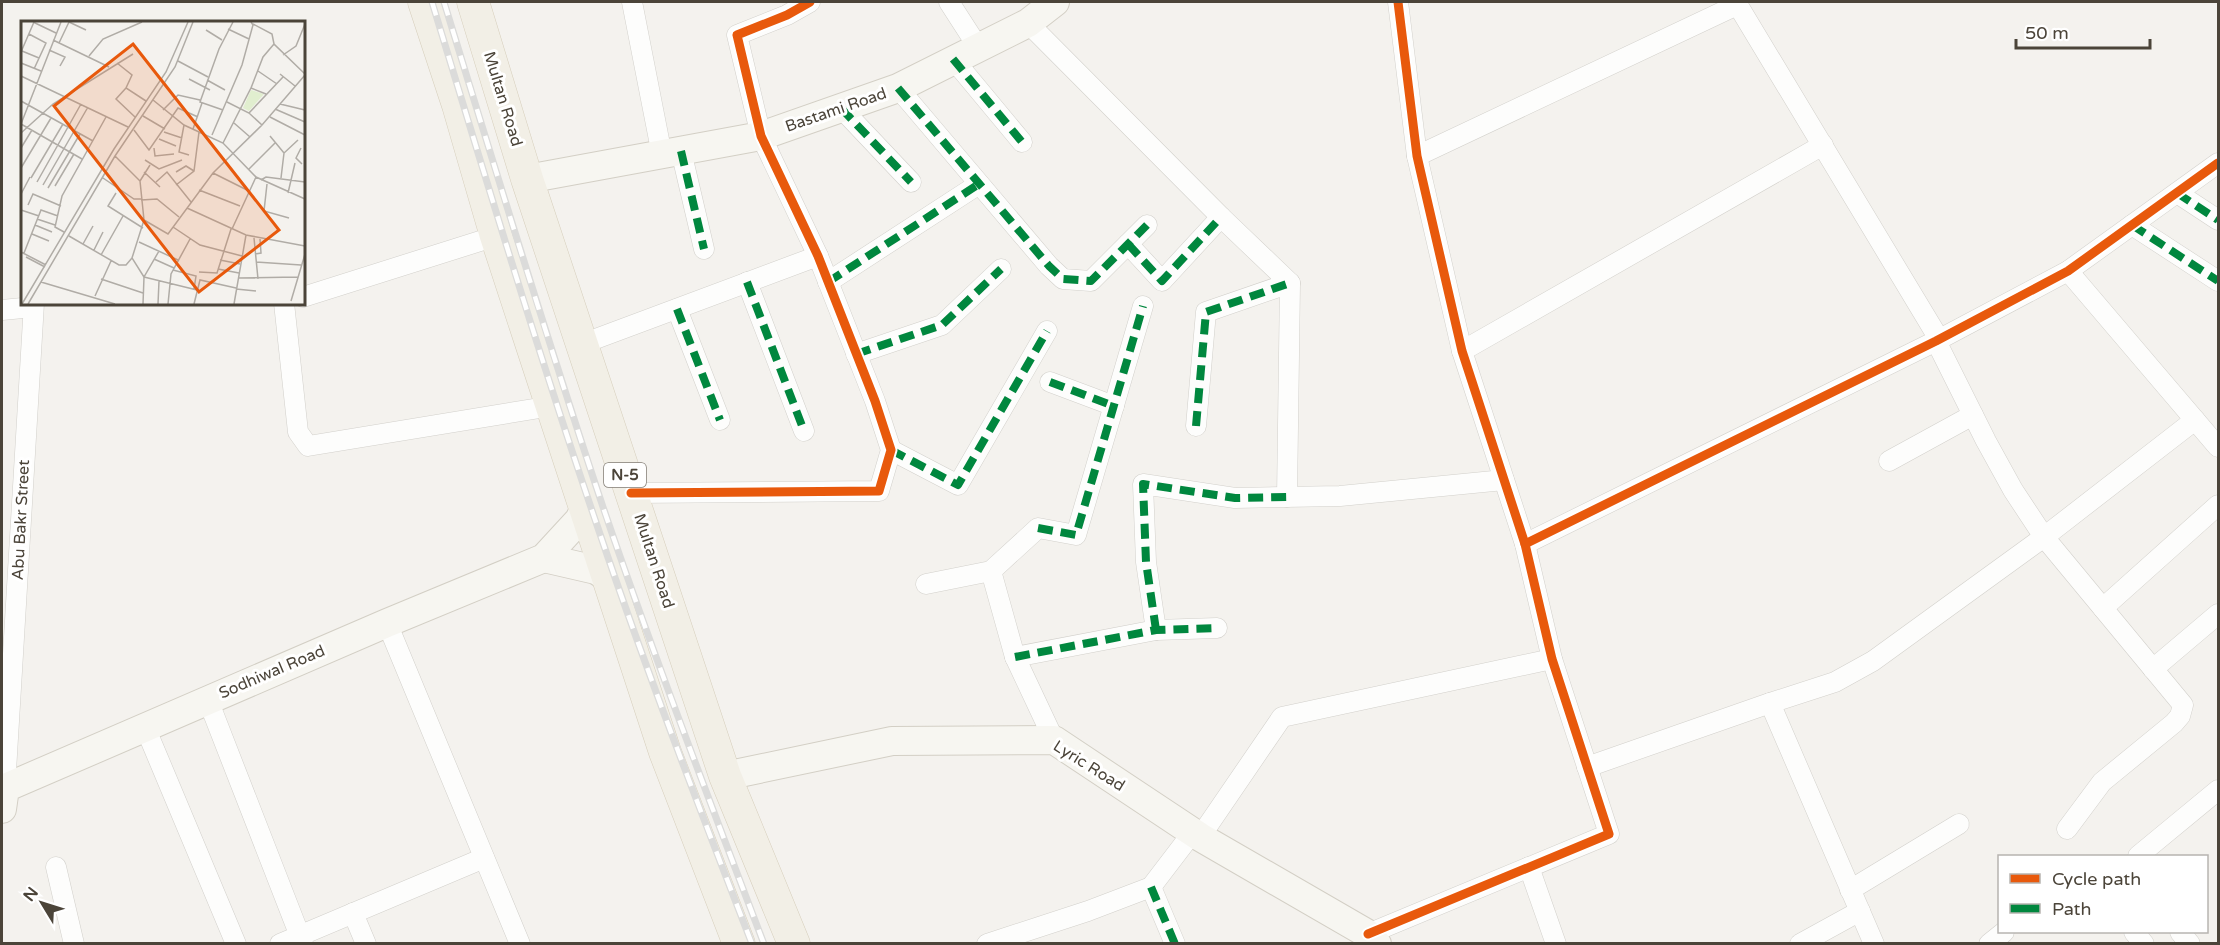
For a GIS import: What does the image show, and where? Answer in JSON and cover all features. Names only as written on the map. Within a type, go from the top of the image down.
[{"type":"main road","name":"N-5","points":[[424,2],[458,105],[496,236],[664,752],[739,944]]},
{"type":"main road","name":"Multan Road","points":[[473,2],[527,179],[725,776],[794,944]]},
{"type":"street","points":[[632,2],[671,153],[704,249]]},
{"type":"street","points":[[631,493],[879,491],[891,450],[875,401],[818,256],[761,136],[737,35],[786,15],[810,2]]},
{"type":"street","points":[[949,2],[978,47]]},
{"type":"street","name":"Bastami Road","points":[[527,179],[761,136],[898,88],[1028,23],[1055,2]]},
{"type":"street","points":[[1373,939],[1529,867],[1609,834],[1552,659],[1525,544],[1461,351],[1417,156],[1398,2]]},
{"type":"street","points":[[1417,156],[1737,3],[1938,340],[1973,415],[2013,490],[2044,537],[2183,705],[2180,716],[2102,782],[2067,829]]},
{"type":"street","points":[[1028,23],[1290,283],[1287,497]]},
{"type":"street","points":[[953,59],[1022,142]]},
{"type":"street","points":[[898,88],[1048,266],[1063,279],[1091,281],[1147,225]]},
{"type":"street","points":[[841,108],[911,182]]},
{"type":"street","points":[[1461,351],[1823,145]]},
{"type":"street","points":[[1525,544],[1938,340],[2068,271],[2218,164]]},
{"type":"street","points":[[828,282],[979,184]]},
{"type":"street","points":[[2177,193],[2218,220]]},
{"type":"street","points":[[1128,244],[1162,280],[1221,217]]},
{"type":"street","points":[[2132,225],[2218,281]]},
{"type":"street","points":[[304,297],[496,236]]},
{"type":"street","points":[[582,344],[818,256]]},
{"type":"street","points":[[856,354],[942,325],[1001,269]]},
{"type":"street","points":[[2068,271],[2218,447]]},
{"type":"street","points":[[747,282],[804,431]]},
{"type":"street","points":[[1196,426],[1206,312],[1290,283]]},
{"type":"street","points":[[285,304],[298,432],[308,446],[552,406]]},
{"type":"street","points":[[2,310],[33,305]]},
{"type":"street","name":"Abu Bakr Street","points":[[3,796],[33,305]]},
{"type":"street","points":[[926,584],[992,572],[1038,528],[1076,535],[1143,306]]},
{"type":"street","points":[[677,309],[720,420]]},
{"type":"street","points":[[891,450],[958,485],[1047,331]]},
{"type":"street","points":[[1050,382],[1114,406]]},
{"type":"street","points":[[1889,461],[1973,415]]},
{"type":"street","points":[[1587,767],[1836,682],[1873,661],[2044,537],[2195,420]]},
{"type":"street","points":[[1156,630],[1146,562],[1143,484],[1235,498],[1340,496],[1504,480]]},
{"type":"street","points":[[2103,608],[2218,505]]},
{"type":"street","name":"Sodhiwal Road","points":[[3,796],[208,700],[387,622],[544,558],[565,536],[585,508]]},
{"type":"street","points":[[544,558],[587,568],[607,576]]},
{"type":"street","points":[[992,572],[1015,657],[1054,740]]},
{"type":"street","points":[[2153,669],[2218,614]]},
{"type":"street","points":[[387,622],[520,944]]},
{"type":"street","points":[[1015,657],[1156,630],[1217,628]]},
{"type":"street","points":[[987,944],[1151,887],[1196,835],[1282,717],[1552,659]]},
{"type":"street","points":[[208,700],[302,939]]},
{"type":"street","points":[[1770,703],[1875,944]]},
{"type":"street","points":[[145,728],[236,944]]},
{"type":"street","name":"Lyric Road","points":[[725,776],[892,741],[1054,740],[1196,835],[1373,939]]},
{"type":"street","points":[[2139,855],[2218,790]]},
{"type":"street","points":[[1850,890],[1959,824]]},
{"type":"street","points":[[280,944],[302,939],[353,913],[484,858]]},
{"type":"street","points":[[56,867],[74,944]]},
{"type":"street","points":[[1529,867],[1556,944]]},
{"type":"street","points":[[1151,887],[1175,944]]},
{"type":"street","points":[[1800,944],[1860,911]]},
{"type":"street","points":[[353,913],[366,944]]},
{"type":"street","points":[[1989,944],[2003,933]]},
{"type":"railway","points":[[432,2],[534,333],[599,531],[654,687],[752,944]]},
{"type":"railway","points":[[444,2],[603,507],[661,672],[764,944]]},
{"type":"marked path","points":[[953,59],[1022,142]]},
{"type":"marked path","points":[[898,88],[1049,266],[1063,279],[1091,281],[1147,225]]},
{"type":"marked path","points":[[841,108],[911,182]]},
{"type":"marked path","points":[[681,151],[704,249]]},
{"type":"marked path","points":[[828,282],[979,184]]},
{"type":"marked path","points":[[2177,193],[2218,220]]},
{"type":"marked path","points":[[1128,244],[1162,281],[1221,217]]},
{"type":"marked path","points":[[2132,225],[2218,281]]},
{"type":"marked path","points":[[856,354],[942,325],[1001,269]]},
{"type":"marked path","points":[[747,282],[804,431]]},
{"type":"marked path","points":[[1196,426],[1206,312],[1290,283]]},
{"type":"marked path","points":[[1038,528],[1076,535],[1143,306]]},
{"type":"marked path","points":[[677,309],[720,420]]},
{"type":"marked path","points":[[891,450],[958,485],[1047,331]]},
{"type":"marked path","points":[[1050,382],[1114,406]]},
{"type":"marked path","points":[[1156,630],[1146,562],[1143,484],[1235,498],[1287,497]]},
{"type":"marked path","points":[[1015,657],[1156,630],[1217,628]]},
{"type":"marked path","points":[[1151,887],[1175,944]]},
{"type":"cycle path","points":[[631,493],[879,491],[891,450],[875,401],[818,256],[761,136],[737,35],[787,15],[810,2]]},
{"type":"cycle path","points":[[1368,934],[1609,834],[1552,659],[1525,544],[1462,351],[1417,156],[1398,2]]},
{"type":"cycle path","points":[[1525,544],[1936,341],[2068,271],[2218,163]]}]
